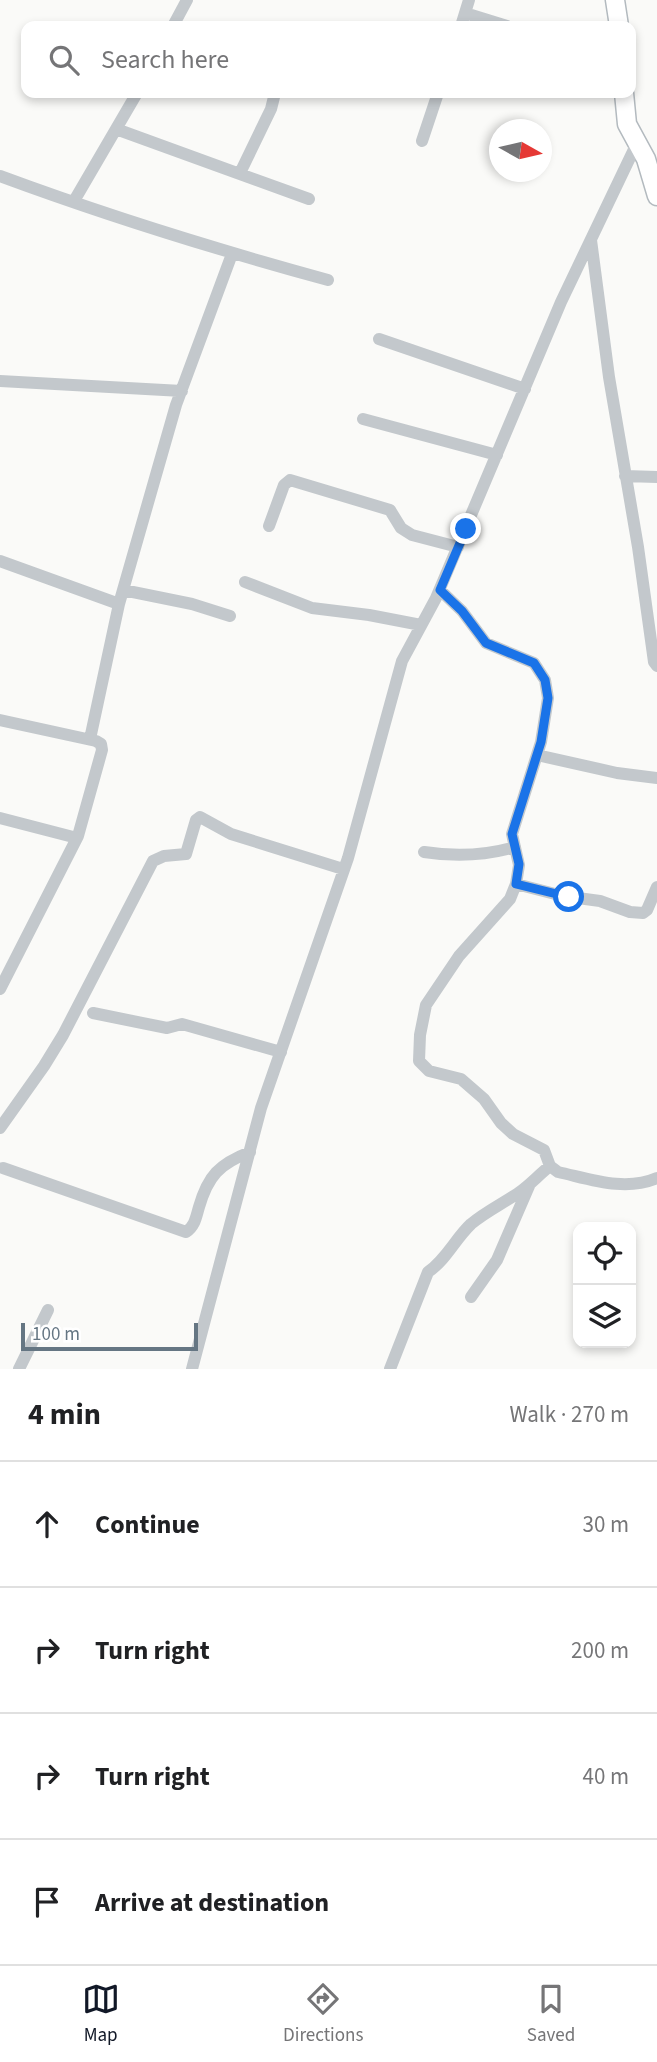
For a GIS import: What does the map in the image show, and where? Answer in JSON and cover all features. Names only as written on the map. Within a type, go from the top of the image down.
[{"type":"street","points":[[176,21],[187,0]]},
{"type":"street","points":[[463,21],[470,0]]},
{"type":"street","points":[[615,0],[618,21]]},
{"type":"street","points":[[465,13],[491,21]]},
{"type":"street","points":[[74,201],[133,98]]},
{"type":"street","points":[[240,173],[274,98]]},
{"type":"street","points":[[422,141],[436,98]]},
{"type":"street","points":[[624,98],[627,124],[653,164],[657,195]]},
{"type":"street","points":[[116,129],[309,198]]},
{"type":"street","points":[[192,1369],[261,1108],[343,869],[402,661],[440,590],[561,302],[637,143]]},
{"type":"street","points":[[0,176],[232,254],[328,280]]},
{"type":"street","points":[[591,240],[625,476],[654,662],[657,666]]},
{"type":"street","points":[[90,739],[123,590],[182,391],[232,254]]},
{"type":"street","points":[[379,339],[525,389]]},
{"type":"street","points":[[0,381],[182,391]]},
{"type":"street","points":[[363,419],[497,455]]},
{"type":"street","points":[[625,476],[657,477]]},
{"type":"street","points":[[269,526],[284,485],[290,480],[390,510],[401,528],[412,535],[458,547]]},
{"type":"street","points":[[0,561],[119,604]]},
{"type":"street","points":[[245,582],[312,608],[421,625]]},
{"type":"street","points":[[123,590],[230,615]]},
{"type":"street","points":[[440,590],[462,611],[486,643],[534,663],[541,671],[548,698],[537,755],[512,834],[519,864],[516,884],[510,899],[454,963],[426,1004],[420,1035],[419,1061],[429,1070],[461,1079],[484,1099],[513,1135],[544,1150],[550,1166],[558,1172],[619,1185],[646,1183],[657,1178]]},
{"type":"street","points":[[0,720],[90,739],[101,744],[102,750],[77,838],[0,989]]},
{"type":"street","points":[[537,755],[657,778]]},
{"type":"street","points":[[0,1128],[63,1035],[153,861],[164,856],[186,854],[200,817],[231,834],[343,869]]},
{"type":"street","points":[[0,818],[77,838]]},
{"type":"street","points":[[424,852],[449,856],[481,855],[515,847]]},
{"type":"street","points":[[516,884],[562,896],[600,901],[630,912],[643,913],[657,887]]},
{"type":"street","points":[[93,1013],[167,1028],[182,1024],[281,1052]]},
{"type":"street","points":[[3,1168],[186,1232],[194,1225],[200,1203],[216,1170],[250,1152]]},
{"type":"street","points":[[390,1369],[428,1272],[437,1267],[470,1225],[530,1185],[550,1166]]},
{"type":"street","points":[[471,1297],[497,1260],[530,1185]]},
{"type":"street","points":[[19,1369],[48,1310]]},
{"type":"route","points":[[466,529],[440,590],[462,611],[486,643],[534,663],[545,680],[548,698],[541,742],[512,834],[519,864],[516,884],[569,897]]}]
